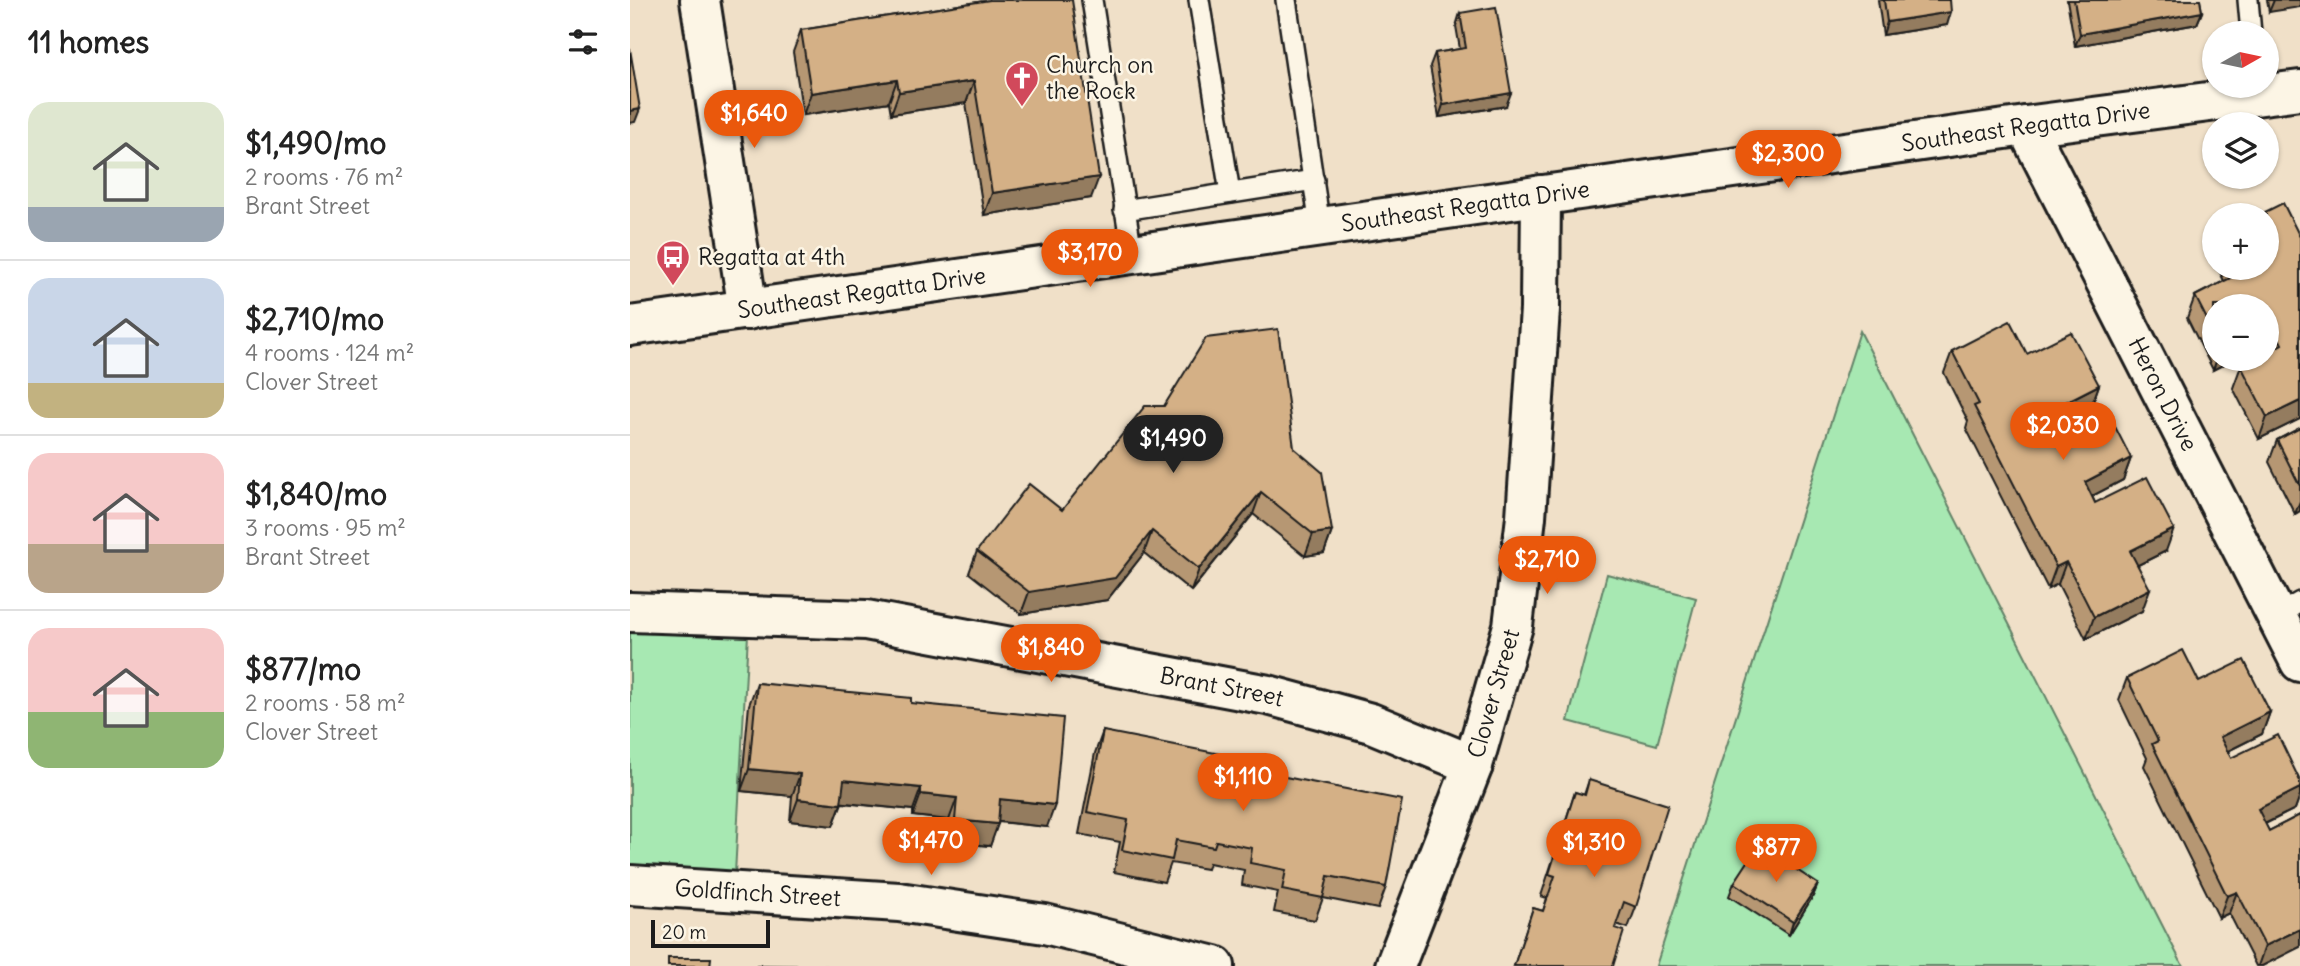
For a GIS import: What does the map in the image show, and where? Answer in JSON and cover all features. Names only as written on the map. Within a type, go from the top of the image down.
[{"type":"street","points":[[700,0],[748,310]]},
{"type":"street","name":"Southeast Regatta Drive","points":[[2279,90],[2300,90]]},
{"type":"street","name":"Southeast Regatta Drive","points":[[630,326],[2211,98]]},
{"type":"street","name":"Heron Drive","points":[[2026,126],[2288,609],[2300,662]]},
{"type":"street","name":"Clover Street","points":[[1395,966],[1473,765],[1513,626],[1525,531],[1540,309],[1541,195]]},
{"type":"street","name":"Brant Street","points":[[630,612],[866,620],[1268,695],[1371,723],[1473,765]]},
{"type":"street","name":"Goldfinch Street","points":[[630,885],[899,902],[1045,924],[1215,966]]},
{"type":"lane","points":[[1092,0],[1132,253]]},
{"type":"lane","points":[[1199,0],[1230,193]]},
{"type":"lane","points":[[1286,0],[1320,226]]},
{"type":"lane","points":[[2248,0],[2249,21]]},
{"type":"lane","points":[[1124,210],[1314,180]]},
{"type":"green space","points":[[1860,331],[2183,966],[1656,966]]},
{"type":"green space","points":[[1607,574],[1696,598],[1657,745],[1568,721]]},
{"type":"green space","points":[[630,612],[749,616],[734,892],[630,885]]},
{"type":"building","name":"Church on the Rock","points":[[990,0],[1072,0],[1099,177],[992,193],[974,81],[899,92],[897,80],[811,93],[801,30]]},
{"type":"building","points":[[1884,0],[1950,0],[1951,12],[1887,22]]},
{"type":"building","points":[[2074,0],[2200,0],[2202,12],[2080,34]]},
{"type":"building","points":[[1496,7],[1511,93],[1443,105],[1435,53],[1466,48],[1460,13]]},
{"type":"building","points":[[630,49],[640,109],[630,111]]},
{"type":"building","points":[[2283,203],[2300,237],[2300,401],[2267,417],[2244,371],[2279,371],[2279,346],[2282,344],[2279,338],[2279,294],[2202,294],[2202,310],[2195,296],[2226,280],[2279,280],[2279,205]]},
{"type":"building","points":[[2010,321],[2027,354],[2071,332],[2099,385],[2050,410],[2060,431],[2105,407],[2131,458],[2085,482],[2095,503],[2147,477],[2174,529],[2130,551],[2150,589],[2094,617],[2066,562],[2056,567],[1974,406],[1979,404],[1952,351]]},
{"type":"building","points":[[1278,329],[1294,448],[1322,472],[1332,531],[1313,534],[1261,492],[1199,569],[1152,531],[1115,578],[1029,592],[977,551],[1029,484],[1062,510],[1145,406],[1164,406],[1206,338]]},
{"type":"building","points":[[2300,428],[2300,486],[2277,440]]},
{"type":"building","points":[[2183,650],[2199,682],[2244,660],[2270,712],[2220,737],[2231,758],[2278,735],[2300,781],[2300,788],[2258,809],[2269,831],[2300,815],[2300,929],[2265,946],[2237,892],[2227,896],[2152,744],[2158,741],[2127,678]]},
{"type":"building","points":[[757,683],[911,698],[911,703],[1063,718],[1055,805],[1000,799],[998,824],[955,820],[957,798],[921,794],[921,788],[844,780],[841,804],[798,799],[800,774],[749,769]]},
{"type":"building","points":[[1103,731],[1246,759],[1242,777],[1263,780],[1265,773],[1402,800],[1386,887],[1328,876],[1323,898],[1282,890],[1286,870],[1250,863],[1252,848],[1216,841],[1214,847],[1176,840],[1172,860],[1122,850],[1128,820],[1087,812]]},
{"type":"building","points":[[1589,780],[1668,805],[1636,907],[1624,902],[1615,928],[1624,931],[1613,966],[1514,966],[1533,908],[1543,911],[1555,876],[1549,874],[1575,792],[1585,795]]},
{"type":"building","points":[[1759,845],[1818,884],[1793,922],[1734,883]]},
{"type":"building","points":[[668,958],[711,958],[710,966],[668,966]]},
{"type":"building","points":[[757,965],[829,966],[757,966]]},
{"type":"place","name":"Church on the Rock","points":[[1022,108]]},
{"type":"place","name":"Regatta at 4th","points":[[673,287]]}]
